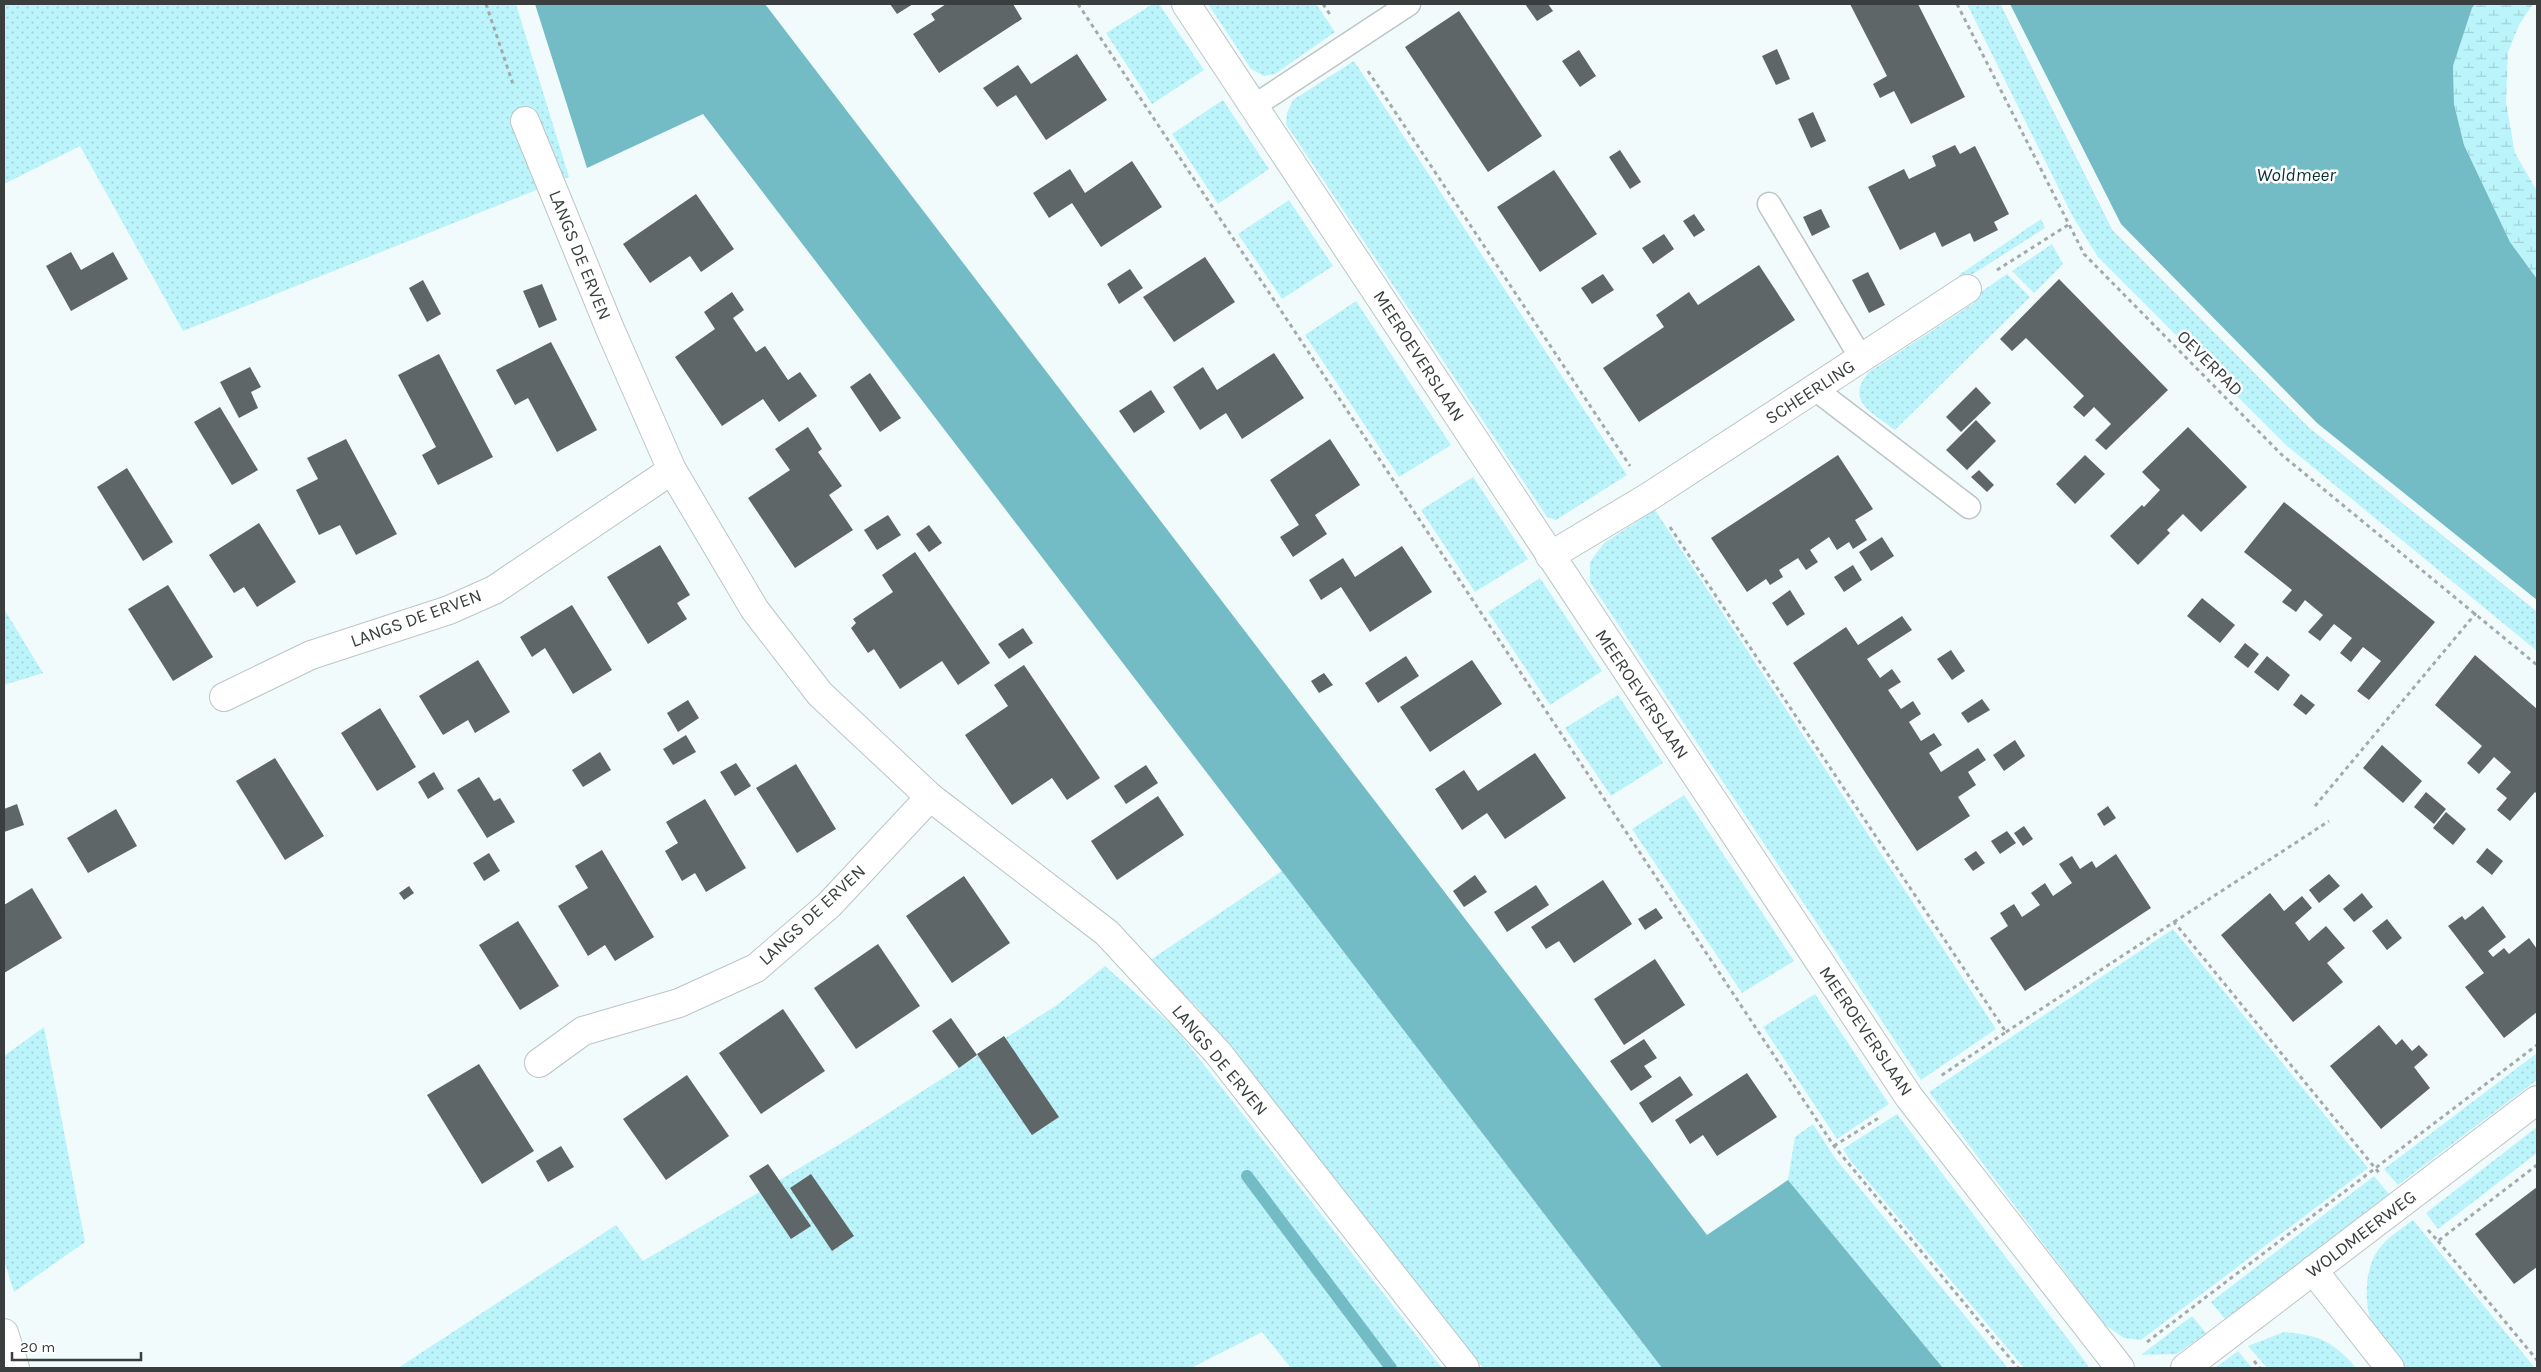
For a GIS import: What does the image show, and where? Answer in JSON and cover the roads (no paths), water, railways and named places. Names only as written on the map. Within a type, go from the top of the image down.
[{"type":"street","name":"MEEROEVERSLAAN","points":[[1186,4],[1909,1097],[2119,1366]]},
{"type":"street","name":"LANGS DE ERVEN","points":[[525,121],[610,329],[672,470],[755,610],[820,694],[930,797],[1106,934],[1120,948],[1218,1053],[1465,1368]]},
{"type":"street","name":"SCHEERLING","points":[[1550,556],[1650,496],[1967,289]]},
{"type":"street","name":"LANGS DE ERVEN","points":[[224,697],[311,655],[449,610],[494,590],[672,470]]},
{"type":"street","name":"LANGS DE ERVEN","points":[[538,1063],[583,1031],[679,1004],[756,968],[829,905],[930,797]]},
{"type":"street","name":"WOLDMEERWEG","points":[[2184,1368],[2537,1100]]},
{"type":"street","points":[[2313,1270],[2390,1368]]},
{"type":"street","points":[[4,1333],[15,1368]]},
{"type":"lane","points":[[1254,106],[1409,4]]},
{"type":"lane","points":[[1769,204],[1862,358]]},
{"type":"lane","points":[[1815,389],[1969,508]]},
{"type":"water","points":[[535,4],[765,4],[1707,1235],[1788,1180],[1943,1368],[1662,1368],[703,114],[587,168]]},
{"type":"water","name":"Woldmeer","points":[[2000,4],[2475,4],[2453,66],[2454,104],[2464,145],[2510,242],[2537,279],[2537,612],[2309,428],[2112,230]]},
{"type":"waterway","points":[[1247,1176],[1391,1368]]}]
